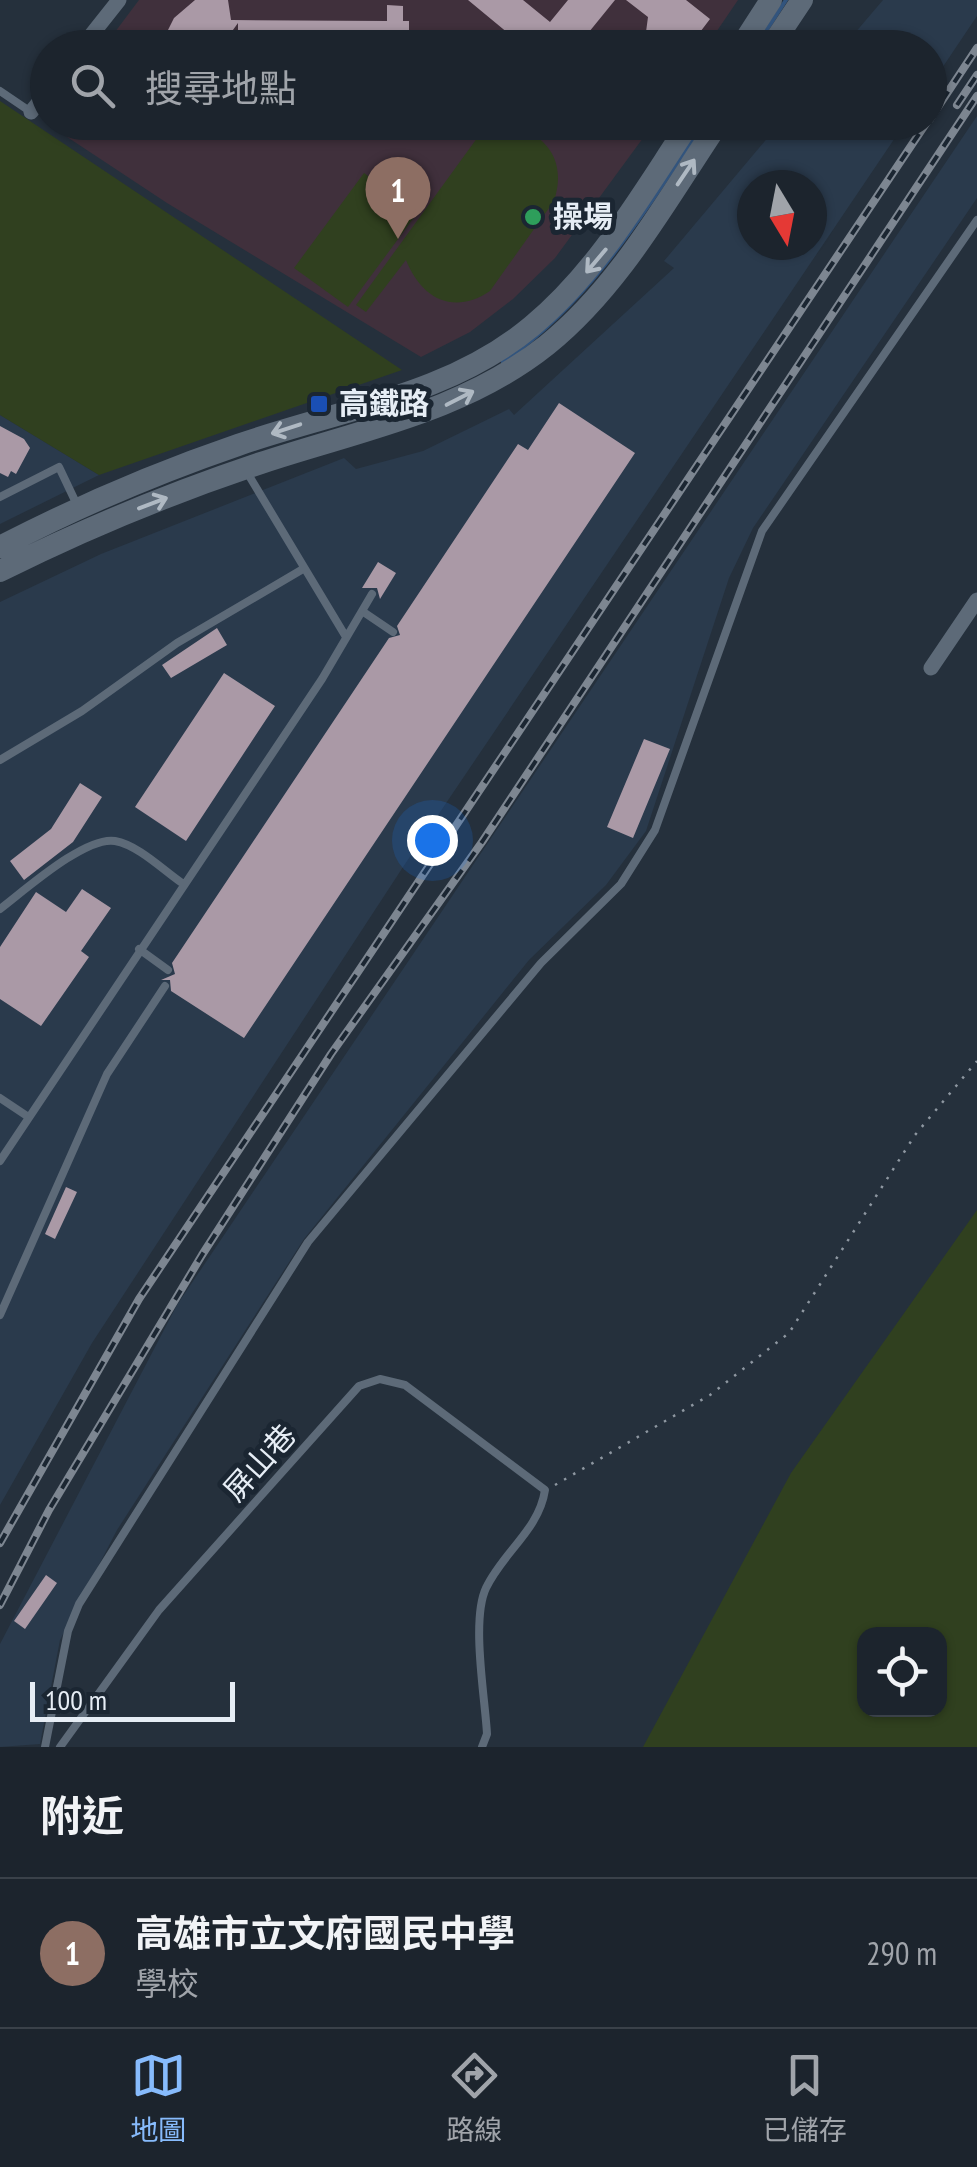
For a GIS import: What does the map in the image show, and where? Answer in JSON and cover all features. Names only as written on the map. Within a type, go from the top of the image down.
[{"type":"street","points":[[96,30],[118,0]]},
{"type":"street","points":[[752,30],[772,0]]},
{"type":"street","points":[[782,30],[802,0]]},
{"type":"street","points":[[0,570],[83,518],[234,446],[434,385],[487,358],[531,327],[578,283],[616,236],[678,140]]},
{"type":"street","points":[[0,547],[442,408],[496,380],[548,344],[596,298],[706,140]]},
{"type":"street","points":[[931,668],[977,600]]},
{"type":"lane","points":[[0,90],[30,111]]},
{"type":"lane","points":[[46,1747],[68,1631],[79,1604],[308,1242],[541,962],[638,861],[655,830],[762,531],[977,220]]},
{"type":"lane","points":[[0,497],[59,468],[83,518]]},
{"type":"lane","points":[[245,468],[346,637]]},
{"type":"lane","points":[[0,486],[11,492]]},
{"type":"lane","points":[[0,760],[82,711],[177,643],[303,569]]},
{"type":"lane","points":[[0,1161],[372,594]]},
{"type":"lane","points":[[362,611],[393,632]]},
{"type":"lane","points":[[0,910],[72,856],[101,841],[127,846],[182,884]]},
{"type":"lane","points":[[139,949],[168,970]]},
{"type":"lane","points":[[0,1315],[106,1074],[165,986]]},
{"type":"lane","points":[[0,1098],[27,1116]]},
{"type":"lane","name":"屏山巷","points":[[60,1747],[159,1610],[359,1386],[380,1379],[405,1385],[545,1490]]},
{"type":"lane","points":[[482,1747],[487,1734],[481,1617],[484,1591],[511,1548],[533,1526],[545,1490]]},
{"type":"path","points":[[545,1490],[710,1395],[789,1333],[916,1136],[977,1061]]},
{"type":"shaded area","points":[[139,0],[738,0],[718,30],[116,30]]},
{"type":"shaded area","points":[[883,0],[977,0],[977,16],[947,61],[947,30],[857,30]]},
{"type":"shaded area","points":[[977,116],[977,198],[753,528],[729,578],[646,831],[606,885],[529,960],[304,1239],[117,1530],[60,1640],[40,1744],[0,1747],[0,1644],[177,1305]]},
{"type":"shaded area","points":[[72,140],[642,140],[555,258],[513,299],[470,332],[421,357],[167,203]]},
{"type":"shaded area","points":[[766,140],[894,140],[827,239],[827,170],[740,170]]},
{"type":"shaded area","points":[[737,174],[737,260],[813,260],[405,864],[92,1343],[0,1505],[0,602],[101,554],[344,458],[356,469],[423,451],[509,409],[514,415],[674,268],[664,261]]},
{"type":"shaded area","points":[[0,415],[99,475],[0,524]]},
{"type":"green space","points":[[0,101],[30,121],[30,140],[58,140],[402,370],[99,475],[0,415]]},
{"type":"green space","points":[[476,140],[542,141],[557,165],[554,201],[490,291],[463,302],[440,299],[420,284],[406,260],[366,312],[356,305]]},
{"type":"green space","points":[[364,173],[418,212],[348,307],[294,268]]},
{"type":"green space","points":[[977,1210],[977,1747],[643,1747],[791,1473]]},
{"type":"building","points":[[195,0],[228,0],[231,20],[387,21],[387,5],[403,6],[403,21],[409,21],[409,30],[238,30],[238,23],[233,30],[168,30],[174,18]]},
{"type":"building","points":[[468,0],[523,0],[550,22],[568,0],[615,0],[591,30],[504,30]]},
{"type":"building","points":[[626,0],[686,0],[710,19],[702,30],[646,30],[648,17]]},
{"type":"building","points":[[559,403],[635,453],[244,1038],[171,991],[170,980],[161,980],[175,974],[172,963],[389,638],[400,635],[397,626],[518,444],[528,450]]},
{"type":"building","points":[[0,426],[24,439],[30,448],[16,474],[11,471],[8,477],[0,473]]},
{"type":"building","points":[[378,562],[396,573],[380,599],[377,588],[362,588]]},
{"type":"building","points":[[217,628],[227,645],[171,678],[162,665]]},
{"type":"building","points":[[224,673],[275,706],[186,841],[135,807]]},
{"type":"building","points":[[644,739],[670,749],[633,838],[607,827]]},
{"type":"building","points":[[80,783],[102,797],[73,842],[24,880],[10,861],[51,829]]},
{"type":"building","points":[[82,889],[111,908],[81,951],[89,957],[41,1026],[0,999],[0,947],[36,892],[66,912]]},
{"type":"building","points":[[66,1187],[77,1192],[55,1239],[45,1234]]},
{"type":"building","points":[[46,1575],[57,1583],[25,1629],[14,1621]]},
{"type":"waterway","points":[[767,30],[786,0]]},
{"type":"waterway","points":[[503,362],[535,338],[590,282],[638,221],[692,140]]},
{"type":"railway","points":[[947,93],[977,48]]},
{"type":"railway","points":[[957,105],[977,75]]},
{"type":"railway","points":[[0,1605],[49,1510],[202,1255],[331,1054],[482,842],[977,96]]},
{"type":"railway","points":[[0,1543],[139,1299],[915,140]]},
{"type":"place","name":"操場","points":[[533,217]]},
{"type":"place","name":"高雄市立文府國民中學","points":[[398,239]]},
{"type":"place","name":"高鐵路","points":[[319,404]]}]
